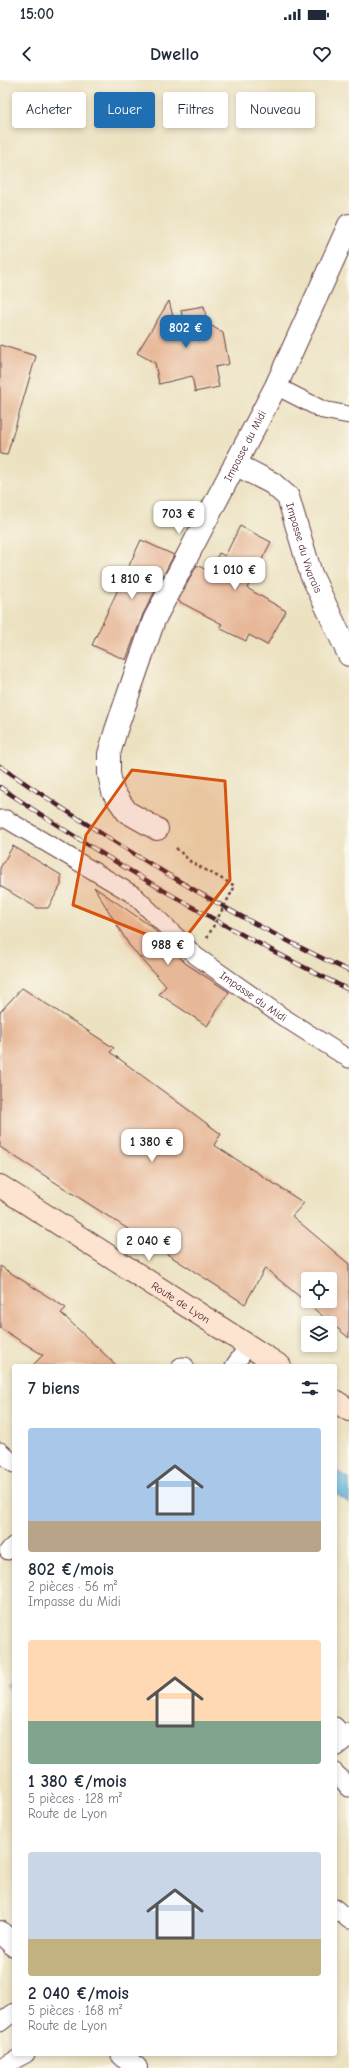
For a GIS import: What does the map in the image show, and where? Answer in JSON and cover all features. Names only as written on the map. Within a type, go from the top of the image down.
[{"type":"main road","name":"Route de Lyon","points":[[0,1186],[277,1364]]},
{"type":"main road","points":[[337,1402],[349,1410]]},
{"type":"street","name":"Impasse du Midi","points":[[158,829],[127,812],[113,792],[109,774],[109,754],[116,730],[154,620],[276,386],[349,225]]},
{"type":"street","name":"Impasse du Vivarais","points":[[236,464],[272,483],[288,497],[311,574],[349,655]]},
{"type":"street","points":[[0,1932],[12,1943]]},
{"type":"street","points":[[124,2056],[136,2068]]},
{"type":"lane","points":[[276,386],[323,410],[349,415]]},
{"type":"lane","name":"Impasse du Midi","points":[[0,819],[6,819],[134,895],[196,956],[283,1017],[349,1059]]},
{"type":"lane","points":[[235,1364],[248,1346]]},
{"type":"lane","points":[[0,1451],[12,1462]]},
{"type":"lane","points":[[337,1774],[349,1788]]},
{"type":"lane","points":[[337,1910],[349,1920]]},
{"type":"lane","points":[[0,2024],[12,2014]]},
{"type":"lane","points":[[0,2068],[22,2056]]},
{"type":"path","points":[[191,862],[235,886],[207,938]]},
{"type":"highlighted area","points":[[132,770],[225,781],[230,880],[178,947],[73,905],[86,835]]},
{"type":"water","points":[[337,1471],[349,1479],[349,1503],[337,1494]]},
{"type":"water","points":[[12,1680],[12,1692],[6,1685]]},
{"type":"building","points":[[169,301],[176,328],[184,327],[181,310],[204,306],[207,323],[223,333],[229,364],[215,367],[219,387],[195,392],[192,376],[159,384],[155,363],[137,353]]},
{"type":"building","points":[[0,345],[36,356],[7,455],[0,454]]},
{"type":"building","points":[[240,526],[271,542],[247,588],[286,611],[267,645],[249,635],[246,641],[219,628],[222,624],[178,601],[197,565],[210,572],[219,553],[225,556]]},
{"type":"building","points":[[141,540],[174,555],[143,614],[126,660],[92,645]]},
{"type":"building","points":[[13,846],[61,875],[61,885],[48,908],[37,908],[0,886],[0,868]]},
{"type":"building","points":[[94,887],[152,927],[185,963],[229,992],[207,1026],[159,994],[166,986],[129,945]]},
{"type":"building","points":[[22,988],[114,1048],[110,1052],[221,1134],[214,1145],[304,1203],[292,1216],[349,1264],[349,1338],[337,1328],[337,1316],[323,1316],[313,1308],[337,1308],[337,1272],[301,1272],[301,1298],[265,1268],[245,1304],[0,1147],[0,1012]]},
{"type":"building","points":[[0,1266],[66,1308],[61,1313],[115,1364],[34,1364],[43,1355],[0,1328]]},
{"type":"railway","points":[[0,766],[42,795],[170,876],[259,926],[349,971]]},
{"type":"railway","points":[[0,787],[41,815],[127,869],[215,920],[349,990]]}]
